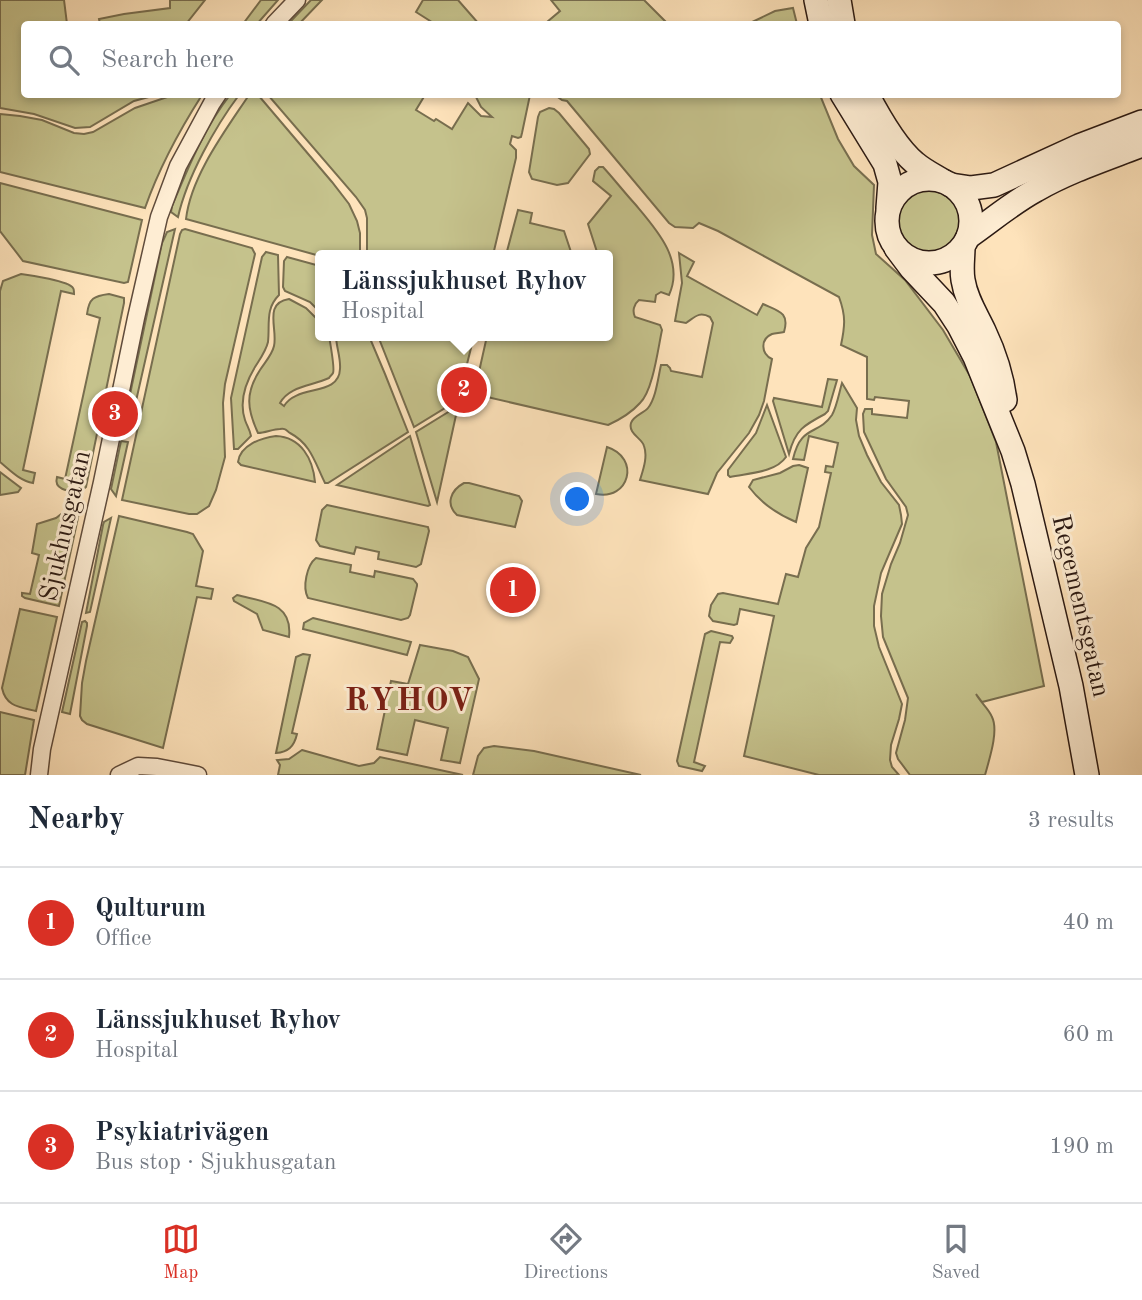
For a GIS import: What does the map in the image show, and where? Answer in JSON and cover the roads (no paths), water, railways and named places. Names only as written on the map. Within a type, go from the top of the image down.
[{"type":"street","points":[[277,21],[297,0]]},
{"type":"street","points":[[816,0],[820,21]]},
{"type":"street","points":[[839,0],[842,21]]},
{"type":"street","name":"Sjukhusgatan","points":[[39,775],[41,749],[159,217],[178,166],[215,98]]},
{"type":"street","points":[[844,98],[881,157],[888,174],[888,231],[897,248],[907,257],[926,263],[946,260],[956,254],[993,218],[1034,190],[1142,145]]},
{"type":"street","points":[[869,98],[904,152],[962,195],[971,214],[971,228],[966,242]]},
{"type":"street","points":[[887,217],[895,197],[913,182],[934,180],[971,188],[994,186],[1079,146],[1142,122]]},
{"type":"street","name":"Regementsgatan","points":[[966,242],[962,277],[965,291],[984,330],[1003,388],[1013,451]]},
{"type":"street","name":"Regementsgatan","points":[[897,248],[911,268],[944,303],[959,326],[975,357],[1013,451],[1072,686],[1087,775]]},
{"type":"street","points":[[118,775],[138,766],[198,775]]},
{"type":"place","name":"Länssjukhuset Ryhov","points":[[464,390]]},
{"type":"place","name":"Psykiatrivägen","points":[[115,414]]},
{"type":"place","name":"Qulturum","points":[[513,590]]},
{"type":"district","name":"RYHOV","points":[[410,701]]}]
